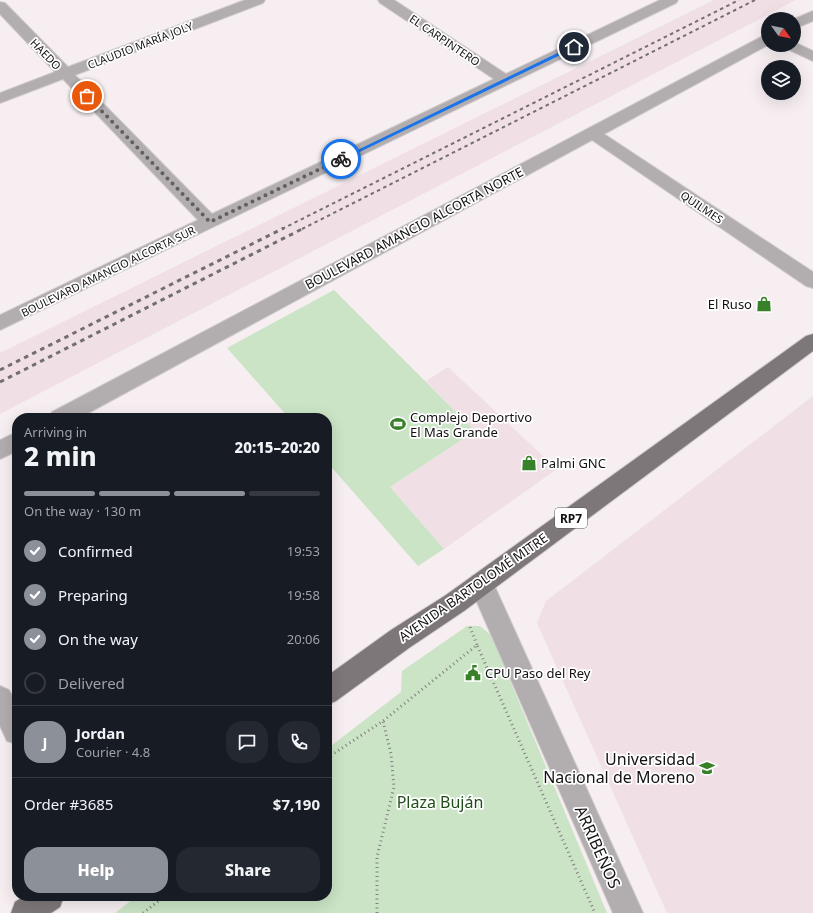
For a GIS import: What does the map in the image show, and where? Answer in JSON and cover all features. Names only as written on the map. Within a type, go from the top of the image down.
[{"type":"main road","name":"AVENIDA BARTOLOMÉ MITRE","points":[[332,688],[400,639],[455,604],[813,341]]},
{"type":"main road","points":[[26,913],[42,901]]},
{"type":"street","name":"CLAUDIO MARÍA JOLY","points":[[0,98],[258,0]]},
{"type":"street","name":"EL CARPINTERO","points":[[385,0],[505,80]]},
{"type":"street","name":"BOULEVARD AMANCIO ALCORTA SUR","points":[[0,323],[671,0]]},
{"type":"street","name":"HAEDO","points":[[0,6],[64,74],[210,222]]},
{"type":"street","points":[[801,21],[813,15]]},
{"type":"street","name":"BOULEVARD AMANCIO ALCORTA NORTE","points":[[69,413],[761,43]]},
{"type":"street","points":[[801,51],[813,57]]},
{"type":"street","name":"QUILMES","points":[[592,133],[813,281]]},
{"type":"street","points":[[0,450],[12,444]]},
{"type":"street","name":"ARRIBEÑOS","points":[[481,584],[628,913]]},
{"type":"street","points":[[0,699],[12,722]]},
{"type":"path","points":[[470,627],[596,913]]},
{"type":"path","points":[[332,755],[382,721],[477,645]]},
{"type":"path","points":[[377,913],[378,857],[394,787],[391,754],[382,721]]},
{"type":"path","points":[[143,913],[159,901]]},
{"type":"shaded area","points":[[714,0],[796,0],[773,12],[761,12],[761,18],[0,414],[0,353]]},
{"type":"shaded area","points":[[448,367],[557,469],[444,549],[390,487],[475,431],[426,381]]},
{"type":"shaded area","name":"Universidad Nacional de Moreno","points":[[813,396],[813,913],[667,913],[537,623],[546,601]]},
{"type":"green space","name":"Complejo Deportivo El Mas Grande","points":[[334,290],[475,431],[390,487],[444,549],[418,566],[332,468],[332,413],[285,413],[227,348]]},
{"type":"green space","name":"Plaza Buján","points":[[467,626],[480,626],[491,635],[607,913],[115,913],[131,901],[332,901],[332,745],[401,692],[402,671]]},
{"type":"railway","points":[[282,229],[739,0]]},
{"type":"railway","points":[[302,229],[755,0]]},
{"type":"railway","points":[[0,382],[304,228]]},
{"type":"railway","points":[[0,370],[282,229]]},
{"type":"way so far","points":[[87,96],[210,222],[341,159]]},
{"type":"place","name":"El Ruso","points":[[764,304]]},
{"type":"place","name":"Complejo Deportivo El Mas Grande","points":[[398,424]]},
{"type":"place","name":"Palmi GNC","points":[[529,463]]},
{"type":"place","name":"CPU Paso del Rey","points":[[473,673]]},
{"type":"place","name":"Universidad Nacional de Moreno","points":[[707,768]]},
{"type":"route","points":[[341,159],[574,47]]}]
